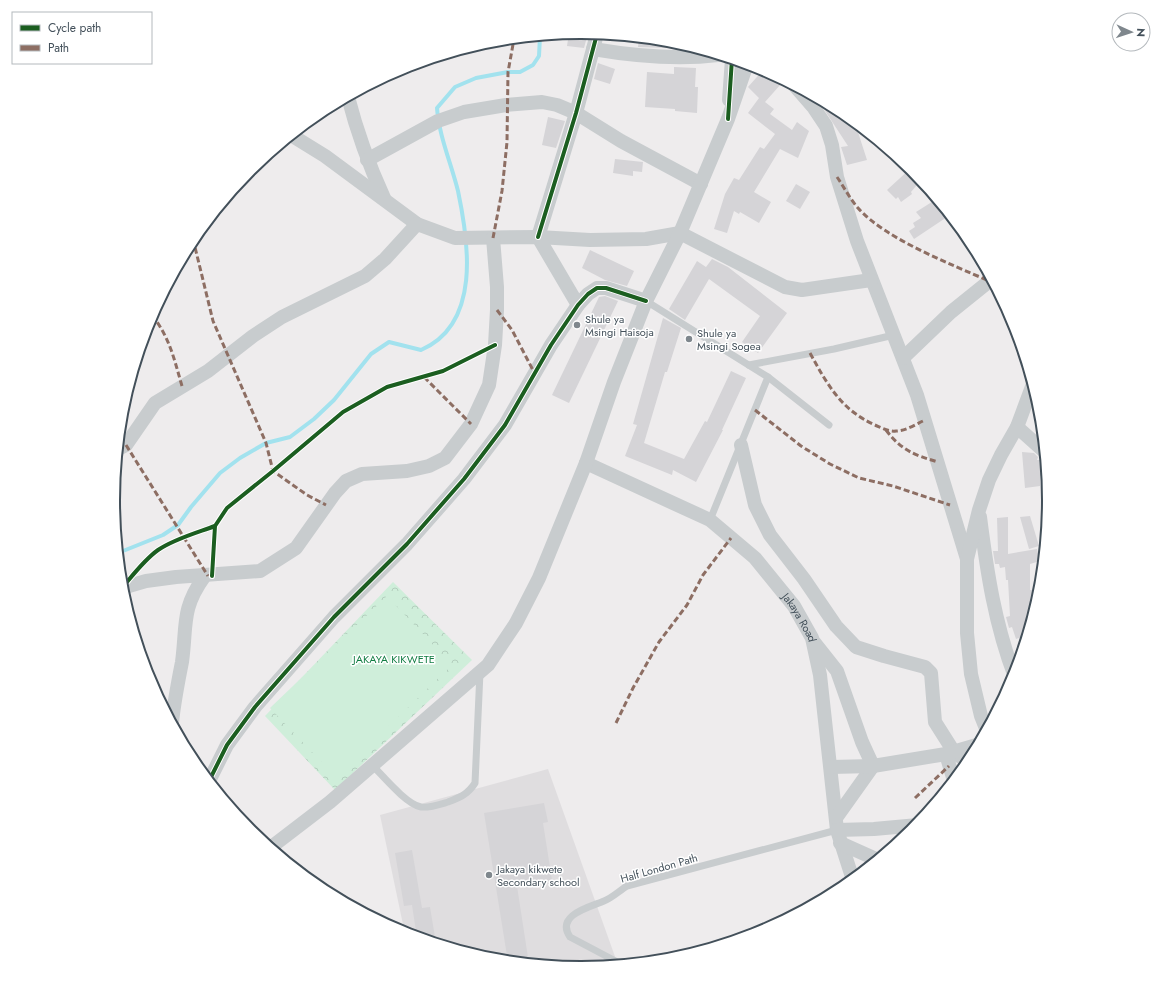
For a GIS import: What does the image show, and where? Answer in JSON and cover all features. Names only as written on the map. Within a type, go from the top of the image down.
[{"type":"street","points":[[578,305],[538,237],[576,114],[596,39]]},
{"type":"street","points":[[593,50],[626,54],[676,57],[705,56]]},
{"type":"street","points":[[728,119],[732,64]]},
{"type":"street","points":[[274,845],[330,802],[488,665],[516,623],[539,578],[586,463],[614,382],[646,301],[680,232],[701,184],[728,119],[745,69]]},
{"type":"street","points":[[804,97],[826,126],[832,145],[837,177],[871,280],[917,395],[967,559]]},
{"type":"street","points":[[349,102],[355,126],[367,160],[384,200]]},
{"type":"street","points":[[367,160],[438,121],[464,112],[506,105],[542,102],[556,105],[576,114],[621,141],[701,184]]},
{"type":"street","points":[[295,139],[325,156],[417,224],[455,238],[538,237],[590,240],[646,239],[680,232],[785,287],[802,290],[871,280]]},
{"type":"street","points":[[123,446],[126,445],[155,403],[208,371],[253,336],[282,317],[365,276],[386,258],[417,224]]},
{"type":"street","points":[[128,586],[146,581],[260,571],[296,548],[335,493],[346,481],[362,474],[389,473],[429,466],[444,458],[471,424],[489,385],[495,345],[497,310],[497,287],[493,238]]},
{"type":"street","points":[[903,358],[951,312],[988,282]]},
{"type":"street","points":[[211,775],[227,745],[255,707],[334,617],[407,544],[464,480],[505,425],[551,345],[578,305],[588,294],[597,288],[606,288],[646,301]]},
{"type":"street","points":[[984,725],[970,674],[967,633],[967,559],[979,510],[989,480],[1017,427],[1030,393]]},
{"type":"street","points":[[1017,427],[1040,447]]},
{"type":"street","points":[[741,445],[755,505],[770,536],[804,579],[836,626],[856,646],[884,656],[925,666],[931,673],[935,722],[950,753],[953,774]]},
{"type":"street","name":"Jakaya Road","points":[[586,463],[710,520],[755,558],[794,606],[812,638],[820,675],[837,830],[851,875]]},
{"type":"street","points":[[979,510],[987,572],[996,616],[1012,668]]},
{"type":"street","points":[[173,715],[182,660],[186,614],[193,592],[204,576]]},
{"type":"street","points":[[812,638],[837,671],[862,742],[873,766]]},
{"type":"street","points":[[831,767],[873,766],[950,753],[971,747]]},
{"type":"street","points":[[950,753],[963,760]]},
{"type":"street","points":[[837,830],[873,766]]},
{"type":"street","points":[[837,830],[909,826]]},
{"type":"street","points":[[837,830],[874,857]]},
{"type":"lane","points":[[646,301],[768,377],[829,425]]},
{"type":"lane","points":[[749,365],[863,343],[894,335]]},
{"type":"lane","points":[[710,520],[768,377]]},
{"type":"lane","points":[[372,765],[411,803],[422,807],[453,800],[470,792],[475,783],[480,672]]},
{"type":"lane","name":"Half London Path","points":[[614,961],[570,937],[566,932],[567,924],[574,914],[581,909],[604,901],[627,886],[837,830]]},
{"type":"shaded area","name":"Jakaya kikwete Secondary school","points":[[548,769],[616,961],[582,962],[521,958],[462,946],[433,938],[403,926],[380,815]]},
{"type":"green space","name":"JAKAYA KIKWETE","points":[[393,582],[472,660],[335,790],[265,716]]},
{"type":"green space","name":"JAKAYA KIKWETE","points":[[387,596],[452,665],[336,777],[270,708]]},
{"type":"building","points":[[568,39],[586,39],[584,48],[567,46]]},
{"type":"building","points":[[638,43],[667,48],[638,47]]},
{"type":"building","points":[[598,63],[615,69],[610,84],[594,79]]},
{"type":"building","points":[[674,67],[696,68],[695,87],[698,87],[697,113],[675,111],[675,109],[645,107],[647,72],[674,74]]},
{"type":"building","points":[[759,75],[781,84],[765,102],[774,109],[770,114],[792,130],[797,122],[809,131],[798,158],[780,149],[754,192],[771,202],[759,223],[740,212],[739,214],[734,211],[727,233],[714,229],[725,194],[734,178],[739,180],[760,147],[764,149],[775,134],[748,113],[759,98],[748,87]]},
{"type":"building","points":[[823,108],[858,131],[867,160],[847,165],[841,147],[848,146]]},
{"type":"building","points":[[548,117],[565,121],[556,148],[542,145]]},
{"type":"building","points":[[615,159],[643,162],[642,172],[633,171],[633,176],[613,173]]},
{"type":"building","points":[[906,172],[917,184],[911,192],[912,194],[901,202],[898,197],[896,199],[887,190]]},
{"type":"building","points":[[796,184],[810,192],[800,209],[786,201]]},
{"type":"building","points":[[933,202],[946,218],[914,239],[909,231],[915,227],[913,223],[921,218],[916,212]]},
{"type":"building","points":[[590,250],[634,271],[627,286],[605,280],[582,268]]},
{"type":"building","points":[[712,259],[728,267],[787,313],[758,353],[742,342],[760,316],[709,279],[685,320],[669,309],[697,261],[706,267]]},
{"type":"building","points":[[605,296],[618,301],[569,403],[552,395],[599,297]]},
{"type":"building","points":[[663,318],[681,328],[667,372],[665,372],[644,443],[684,459],[705,421],[707,422],[731,371],[746,378],[723,430],[696,482],[673,470],[672,475],[625,456],[637,425],[633,424]]},
{"type":"building","points":[[1022,452],[1034,453],[1038,457],[1037,460],[1041,460],[1042,474],[1040,476],[1040,486],[1025,488]]},
{"type":"building","points":[[1030,516],[1039,546],[1029,549],[1020,517]]},
{"type":"building","points":[[1008,517],[1008,554],[1037,549],[1039,558],[1039,561],[1030,564],[1030,590],[1034,591],[1022,637],[1016,639],[1012,627],[1009,628],[1006,617],[1010,616],[1008,580],[1006,580],[1005,567],[1000,568],[999,564],[995,564],[993,551],[998,551],[997,518]]},
{"type":"building","points":[[544,803],[548,822],[543,823],[552,880],[517,886],[528,959],[507,956],[484,813]]},
{"type":"building","points":[[412,850],[422,908],[430,907],[435,939],[416,931],[412,905],[404,906],[395,853]]},
{"type":"waterway","points":[[123,551],[163,535],[178,525],[220,473],[240,458],[266,443],[290,437],[314,419],[334,400],[371,354],[389,342],[421,350],[440,338],[454,322],[462,302],[466,280],[467,257],[458,191],[443,139],[437,108],[455,87],[476,78],[508,72],[520,72],[533,65],[539,56],[540,41]]},
{"type":"marked path","points":[[493,238],[502,191],[507,142],[508,72],[513,44]]},
{"type":"marked path","points":[[837,177],[858,208],[885,230],[919,250],[986,280]]},
{"type":"marked path","points":[[195,248],[213,321],[266,443],[273,471],[307,495],[326,505]]},
{"type":"marked path","points":[[497,310],[512,330],[535,374]]},
{"type":"marked path","points":[[156,321],[167,340],[182,386]]},
{"type":"marked path","points":[[810,353],[836,395],[844,404],[863,419],[893,431],[907,429],[925,420]]},
{"type":"marked path","points":[[424,377],[471,424]]},
{"type":"marked path","points":[[755,410],[801,446],[830,464],[859,478],[893,486],[950,505]]},
{"type":"marked path","points":[[886,430],[897,442],[909,451],[938,462]]},
{"type":"marked path","points":[[126,445],[208,576]]},
{"type":"marked path","points":[[616,723],[633,688],[659,642],[687,605],[703,575],[731,538]]},
{"type":"marked path","points":[[915,798],[949,766]]},
{"type":"cycle path","points":[[538,237],[576,113],[596,39]]},
{"type":"cycle path","points":[[728,119],[732,64]]},
{"type":"cycle path","points":[[211,776],[227,745],[255,707],[334,617],[407,544],[464,479],[505,425],[551,345],[578,305],[588,294],[597,288],[606,288],[646,301]]},
{"type":"cycle path","points":[[212,576],[215,526],[227,508],[343,412],[387,387],[443,371],[495,345]]},
{"type":"cycle path","points":[[127,582],[143,563],[164,546],[178,539],[215,526]]},
{"type":"place","name":"Shule ya Msingi Haisoja","points":[[577,325]]},
{"type":"place","name":"Shule ya Msingi Sogea","points":[[689,339]]},
{"type":"place","name":"Jakaya kikwete Secondary school","points":[[489,875]]}]
